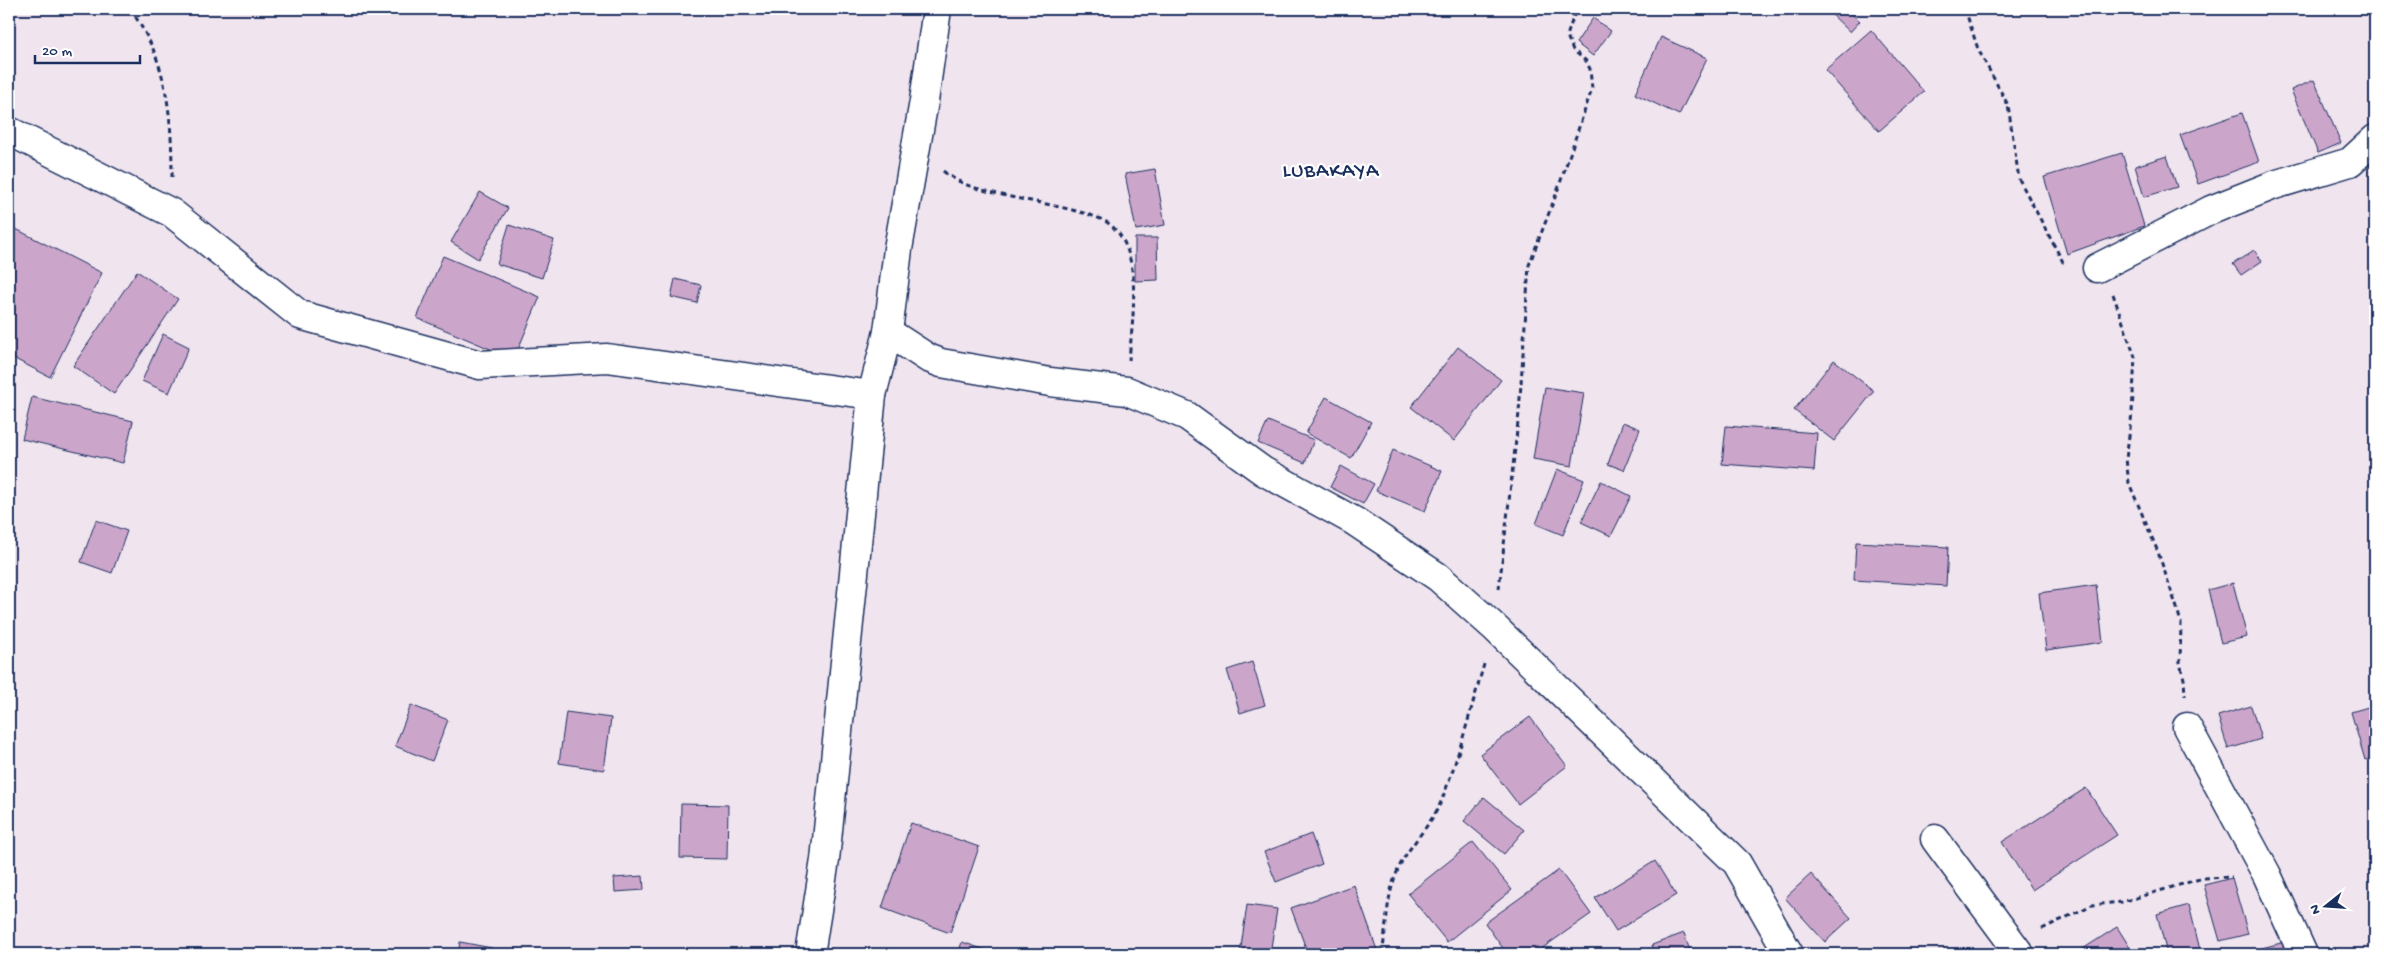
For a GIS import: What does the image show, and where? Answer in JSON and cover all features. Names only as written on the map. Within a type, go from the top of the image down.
[{"type":"street","points":[[810,954],[825,860],[872,395],[888,332],[898,249],[924,101],[937,9]]},
{"type":"street","points":[[9,131],[172,213],[300,315],[480,365],[608,358],[872,395]]},
{"type":"street","points":[[2097,268],[2211,210],[2274,184],[2350,162],[2375,139]]},
{"type":"street","points":[[888,332],[928,358],[941,363],[1050,382],[1127,391],[1187,416],[1263,471],[1354,521],[1438,577],[1494,627],[1738,863],[1789,954]]},
{"type":"street","points":[[2187,727],[2267,875],[2303,954]]},
{"type":"street","points":[[1935,839],[2018,950]]},
{"type":"path","points":[[131,9],[155,52],[165,86],[172,147],[172,213]]},
{"type":"path","points":[[1382,954],[1390,894],[1397,871],[1428,825],[1440,803],[1462,737],[1494,627],[1519,413],[1529,265],[1557,192],[1567,156],[1580,126],[1592,89],[1590,69],[1586,62],[1573,50],[1567,36],[1576,9]]},
{"type":"path","points":[[1965,9],[1978,49],[2008,105],[2020,179],[2063,262],[2097,268],[2108,275],[2135,357],[2132,413],[2126,460],[2129,483],[2158,552],[2181,623],[2180,663],[2184,679],[2187,727]]},
{"type":"path","points":[[942,169],[953,179],[976,188],[1081,214],[1108,223],[1122,241],[1135,282],[1127,391]]},
{"type":"path","points":[[2018,950],[2052,924],[2092,905],[2122,902],[2204,878],[2267,875]]},
{"type":"building","points":[[1826,9],[1846,9],[1860,21],[1850,32]]},
{"type":"building","points":[[1593,18],[1611,31],[1593,56],[1576,43]]},
{"type":"building","points":[[1871,30],[1924,92],[1879,131],[1825,70]]},
{"type":"building","points":[[1661,37],[1707,58],[1679,115],[1635,94]]},
{"type":"building","points":[[2314,80],[2341,143],[2318,153],[2291,90]]},
{"type":"building","points":[[2242,113],[2259,162],[2198,184],[2180,135]]},
{"type":"building","points":[[2122,153],[2144,226],[2067,254],[2044,177]]},
{"type":"building","points":[[2167,156],[2177,187],[2144,197],[2135,166]]},
{"type":"building","points":[[1155,169],[1165,225],[1136,230],[1125,174]]},
{"type":"building","points":[[480,192],[508,208],[478,259],[451,242]]},
{"type":"building","points":[[509,225],[554,240],[542,278],[497,264]]},
{"type":"building","points":[[14,228],[102,273],[50,377],[9,356],[9,239]]},
{"type":"building","points":[[1135,238],[1157,238],[1158,280],[1135,281]]},
{"type":"building","points":[[2254,250],[2262,261],[2241,275],[2233,264]]},
{"type":"building","points":[[443,256],[540,297],[514,359],[417,318]]},
{"type":"building","points":[[137,271],[178,299],[114,394],[73,366]]},
{"type":"building","points":[[675,279],[701,285],[697,303],[671,297]]},
{"type":"building","points":[[163,334],[189,347],[169,393],[142,381]]},
{"type":"building","points":[[1458,347],[1501,380],[1454,441],[1411,407]]},
{"type":"building","points":[[1834,360],[1874,391],[1834,441],[1794,410]]},
{"type":"building","points":[[9,387],[12,387],[9,413]]},
{"type":"building","points":[[1545,387],[1584,393],[1572,466],[1533,459]]},
{"type":"building","points":[[32,397],[133,421],[123,463],[22,439]]},
{"type":"building","points":[[1326,397],[1371,422],[1351,458],[1306,433]]},
{"type":"building","points":[[1268,421],[1314,440],[1305,463],[1258,443]]},
{"type":"building","points":[[1623,422],[1640,429],[1624,470],[1608,464]]},
{"type":"building","points":[[1726,426],[1817,433],[1814,471],[1722,464]]},
{"type":"building","points":[[1393,450],[1442,471],[1425,511],[1376,491]]},
{"type":"building","points":[[1341,466],[1374,484],[1363,504],[1330,487]]},
{"type":"building","points":[[1557,469],[1584,480],[1563,535],[1536,524]]},
{"type":"building","points":[[1601,481],[1631,496],[1611,536],[1581,522]]},
{"type":"building","points":[[96,520],[127,531],[112,573],[81,562]]},
{"type":"building","points":[[1856,542],[1948,547],[1946,586],[1854,580]]},
{"type":"building","points":[[2233,583],[2247,637],[2221,643],[2208,590]]},
{"type":"building","points":[[2096,585],[2103,642],[2046,650],[2039,593]]},
{"type":"building","points":[[1252,662],[1265,705],[1240,713],[1227,670]]},
{"type":"building","points":[[411,705],[448,720],[432,761],[395,746]]},
{"type":"building","points":[[2375,705],[2375,757],[2365,760],[2351,712]]},
{"type":"building","points":[[2251,706],[2261,739],[2228,749],[2218,716]]},
{"type":"building","points":[[566,712],[611,718],[604,770],[559,763]]},
{"type":"building","points":[[1530,717],[1567,766],[1518,804],[1480,754]]},
{"type":"building","points":[[2086,788],[2117,835],[2032,890],[2002,842]]},
{"type":"building","points":[[1484,797],[1524,830],[1504,854],[1464,821]]},
{"type":"building","points":[[681,804],[728,805],[727,859],[680,858]]},
{"type":"building","points":[[911,823],[979,847],[950,933],[882,908]]},
{"type":"building","points":[[1311,834],[1322,864],[1276,882],[1264,852]]},
{"type":"building","points":[[1473,842],[1512,890],[1447,942],[1408,894]]},
{"type":"building","points":[[1655,861],[1676,895],[1616,931],[1595,898]]},
{"type":"building","points":[[1559,870],[1591,914],[1534,954],[1507,954],[1485,923]]},
{"type":"building","points":[[1811,874],[1851,918],[1825,942],[1785,898]]},
{"type":"building","points":[[643,876],[644,890],[615,892],[614,878]]},
{"type":"building","points":[[2232,878],[2248,934],[2220,941],[2204,885]]},
{"type":"building","points":[[1354,885],[1377,950],[1365,954],[1308,954],[1291,908]]},
{"type":"building","points":[[1247,905],[1277,909],[1270,954],[1240,954]]},
{"type":"building","points":[[2189,905],[2201,954],[2167,954],[2157,914]]},
{"type":"building","points":[[2117,927],[2134,954],[2075,954]]},
{"type":"building","points":[[1684,933],[1691,954],[1655,954],[1652,945]]},
{"type":"building","points":[[2296,939],[2300,954],[2264,954],[2262,948]]},
{"type":"building","points":[[460,942],[492,948],[491,954],[458,954]]},
{"type":"building","points":[[962,942],[997,954],[958,954]]},
{"type":"building","points":[[2374,949],[2375,954],[2361,954]]},
{"type":"building","points":[[698,951],[710,954],[697,954]]},
{"type":"district","name":"LUBAKAYA","points":[[1331,169]]}]
